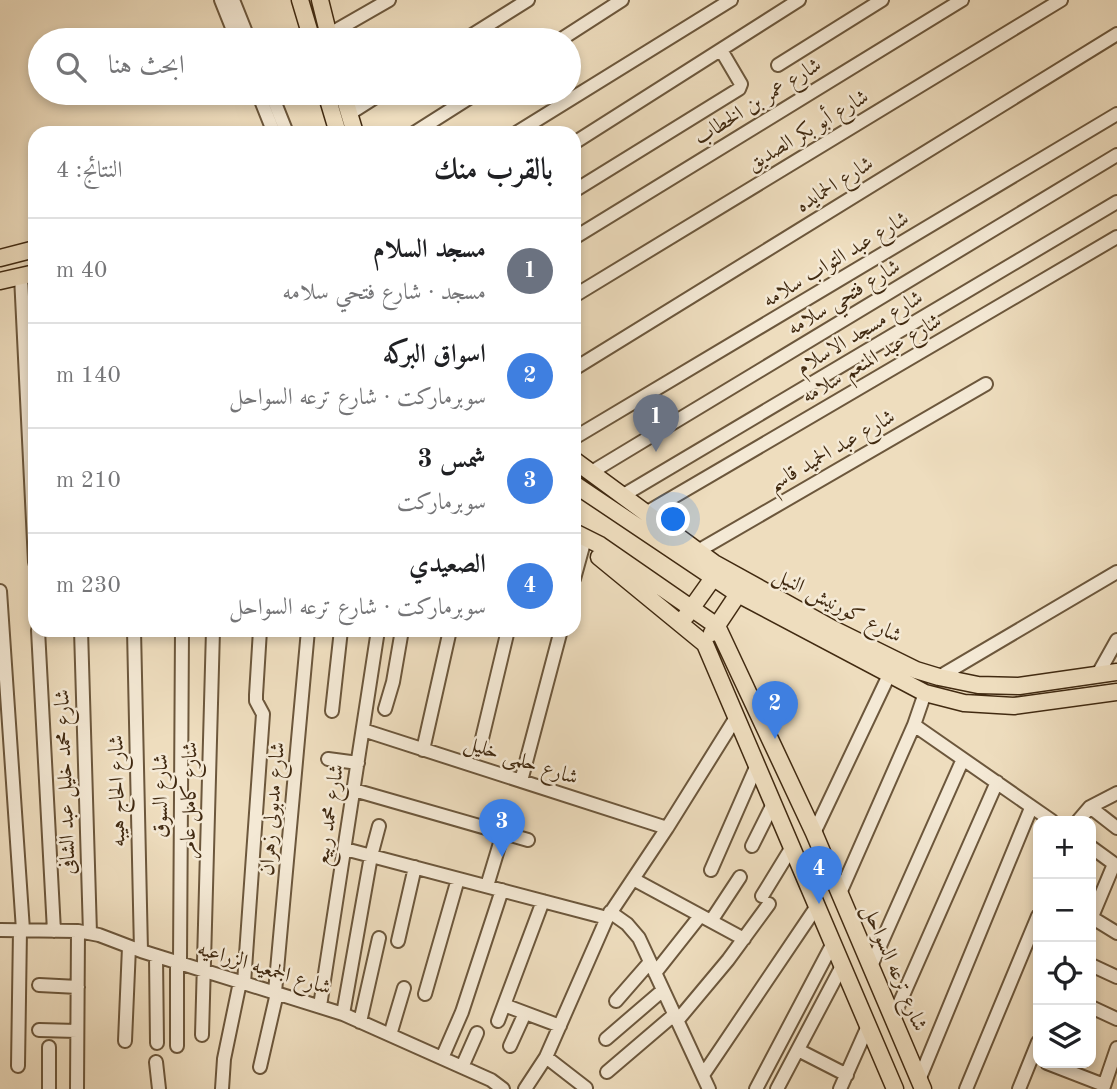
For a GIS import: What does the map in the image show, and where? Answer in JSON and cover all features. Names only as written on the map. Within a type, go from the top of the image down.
[{"type":"main road","points":[[300,0],[308,28]]},
{"type":"main road","points":[[306,20],[321,8],[326,28]]},
{"type":"main road","points":[[330,105],[336,126]]},
{"type":"main road","points":[[346,105],[353,126]]},
{"type":"main road","points":[[15,278],[0,259],[28,251]]},
{"type":"main road","name":"شارع كورنيش النيل","points":[[581,466],[698,551],[764,592],[916,670],[978,685],[1019,686],[1117,672]]},
{"type":"main road","name":"شارع كورنيش النيل","points":[[581,489],[738,594],[925,692],[964,703],[987,706],[1044,703],[1117,692]]},
{"type":"main road","name":"شارع ترعه السواحل","points":[[581,536],[600,545],[717,626],[814,833],[921,1085]]},
{"type":"main road","points":[[581,537],[594,552],[705,644],[894,1088]]},
{"type":"main road","points":[[682,623],[713,578]]},
{"type":"main road","points":[[705,644],[738,594]]},
{"type":"main road","points":[[824,922],[848,911]]},
{"type":"street","points":[[221,0],[232,28]]},
{"type":"street","points":[[233,0],[244,28]]},
{"type":"street","points":[[345,28],[390,0]]},
{"type":"street","points":[[483,28],[528,0]]},
{"type":"street","points":[[578,28],[622,0]]},
{"type":"street","points":[[581,93],[731,0]]},
{"type":"street","points":[[581,139],[799,0]]},
{"type":"street","points":[[778,65],[882,0]]},
{"type":"street","name":"شارع عمر بن الخطاب","points":[[581,234],[962,0]]},
{"type":"street","name":"شارع أبو بكر الصديق","points":[[581,292],[1061,0]]},
{"type":"street","name":"شارع الحمايده","points":[[581,365],[1117,34]]},
{"type":"street","points":[[581,187],[740,89],[741,84],[721,50]]},
{"type":"street","points":[[263,105],[271,126]]},
{"type":"street","points":[[276,105],[284,126]]},
{"type":"street","points":[[349,114],[363,105]]},
{"type":"street","points":[[425,126],[458,105]]},
{"type":"street","points":[[527,126],[561,105]]},
{"type":"street","name":"شارع عبد التواب سلامه","points":[[581,434],[1117,114]]},
{"type":"street","name":"شارع فتحي سلامه","points":[[590,473],[1117,155]]},
{"type":"street","name":"شارع مسجد الاسلام","points":[[622,496],[1117,202]]},
{"type":"street","name":"شارع عبد المنعم سلامه","points":[[646,513],[1117,237]]},
{"type":"street","points":[[15,278],[28,463]]},
{"type":"street","name":"شارع عبد الحميد قاسم","points":[[698,551],[986,384]]},
{"type":"street","points":[[939,677],[1117,572]]},
{"type":"street","points":[[0,591],[21,930],[18,1066]]},
{"type":"street","points":[[38,637],[54,931]]},
{"type":"street","name":"شارع محمد خليل عبد الشافى","points":[[77,1089],[78,987],[84,932],[81,637]]},
{"type":"street","name":"شارع الحاج هيبه","points":[[125,1041],[135,949],[134,637]]},
{"type":"street","name":"شارع السوق","points":[[177,1046],[182,637]]},
{"type":"street","name":"شارع كامل عامر","points":[[202,1035],[213,637]]},
{"type":"street","points":[[222,1089],[225,1059],[242,982],[263,714],[256,701],[260,637]]},
{"type":"street","name":"شارع مدبولى زهران","points":[[260,1067],[276,992],[307,637]]},
{"type":"street","points":[[332,711],[340,637]]},
{"type":"street","name":"شارع محمد ربيع","points":[[320,1006],[377,637]]},
{"type":"street","points":[[385,709],[401,637]]},
{"type":"street","points":[[423,750],[448,637]]},
{"type":"street","points":[[480,747],[506,637]]},
{"type":"street","points":[[521,781],[559,637]]},
{"type":"street","points":[[1098,674],[1117,640]]},
{"type":"street","points":[[814,833],[889,675]]},
{"type":"street","points":[[371,678],[393,682]]},
{"type":"street","points":[[840,893],[914,725],[925,692]]},
{"type":"street","points":[[525,1089],[546,1057],[608,915],[667,828],[735,719]]},
{"type":"street","points":[[914,725],[1044,816]]},
{"type":"street","name":"شارع حلمى خليل","points":[[363,730],[667,828]]},
{"type":"street","points":[[328,759],[358,763]]},
{"type":"street","points":[[871,966],[963,759]]},
{"type":"street","points":[[711,870],[757,765]]},
{"type":"street","points":[[892,1018],[997,782]]},
{"type":"street","points":[[354,790],[528,840]]},
{"type":"street","points":[[1082,816],[1090,807],[1117,793]]},
{"type":"street","points":[[752,846],[773,804]]},
{"type":"street","points":[[1090,807],[1117,828]]},
{"type":"street","points":[[921,1085],[1031,808]]},
{"type":"street","points":[[343,1014],[371,856],[379,826]]},
{"type":"street","points":[[487,886],[503,833]]},
{"type":"street","points":[[607,1072],[676,1018],[744,939],[792,847]]},
{"type":"street","points":[[345,849],[543,901],[608,915],[627,924],[639,938],[709,1089]]},
{"type":"street","points":[[1096,852],[1115,865],[1096,907]]},
{"type":"street","points":[[398,941],[415,867]]},
{"type":"street","points":[[616,1001],[705,919],[740,877]]},
{"type":"street","points":[[425,994],[458,879]]},
{"type":"street","points":[[633,879],[744,939]]},
{"type":"street","points":[[442,1058],[462,1012],[502,890]]},
{"type":"street","points":[[498,1021],[543,901]]},
{"type":"street","points":[[703,1075],[817,906]]},
{"type":"street","points":[[1096,921],[1117,933]]},
{"type":"street","name":"شارع الجمعيه الزراعيه","points":[[2,926],[21,930],[84,932],[320,1006],[491,1080],[503,1089]]},
{"type":"street","points":[[966,1089],[1033,928]]},
{"type":"street","points":[[360,1022],[379,938]]},
{"type":"street","points":[[756,1089],[833,943]]},
{"type":"street","points":[[156,956],[157,1043]]},
{"type":"street","points":[[777,1089],[842,966]]},
{"type":"street","points":[[1096,967],[1117,977]]},
{"type":"street","points":[[39,985],[78,987]]},
{"type":"street","points":[[390,1035],[404,988]]},
{"type":"street","points":[[606,1039],[663,990]]},
{"type":"street","points":[[504,1005],[560,1026]]},
{"type":"street","points":[[1096,1009],[1117,1019]]},
{"type":"street","points":[[510,1046],[525,1013]]},
{"type":"street","points":[[840,1089],[868,1026]]},
{"type":"street","points":[[39,1030],[77,1031]]},
{"type":"street","points":[[462,1067],[477,1033]]},
{"type":"street","points":[[49,1047],[49,1089]]},
{"type":"street","points":[[1059,1068],[1104,1087],[1117,1048]]},
{"type":"street","points":[[798,1050],[847,1074]]},
{"type":"street","points":[[546,1057],[586,1088]]},
{"type":"street","points":[[156,1062],[159,1089]]},
{"type":"street","points":[[1018,1089],[1033,1062]]},
{"type":"place","name":"مسجد السلام","points":[[656,452]]},
{"type":"place","name":"اسواق البركه","points":[[775,739]]},
{"type":"place","name":"شمس 3","points":[[502,857]]},
{"type":"place","name":"الصعيدي","points":[[819,904]]}]
